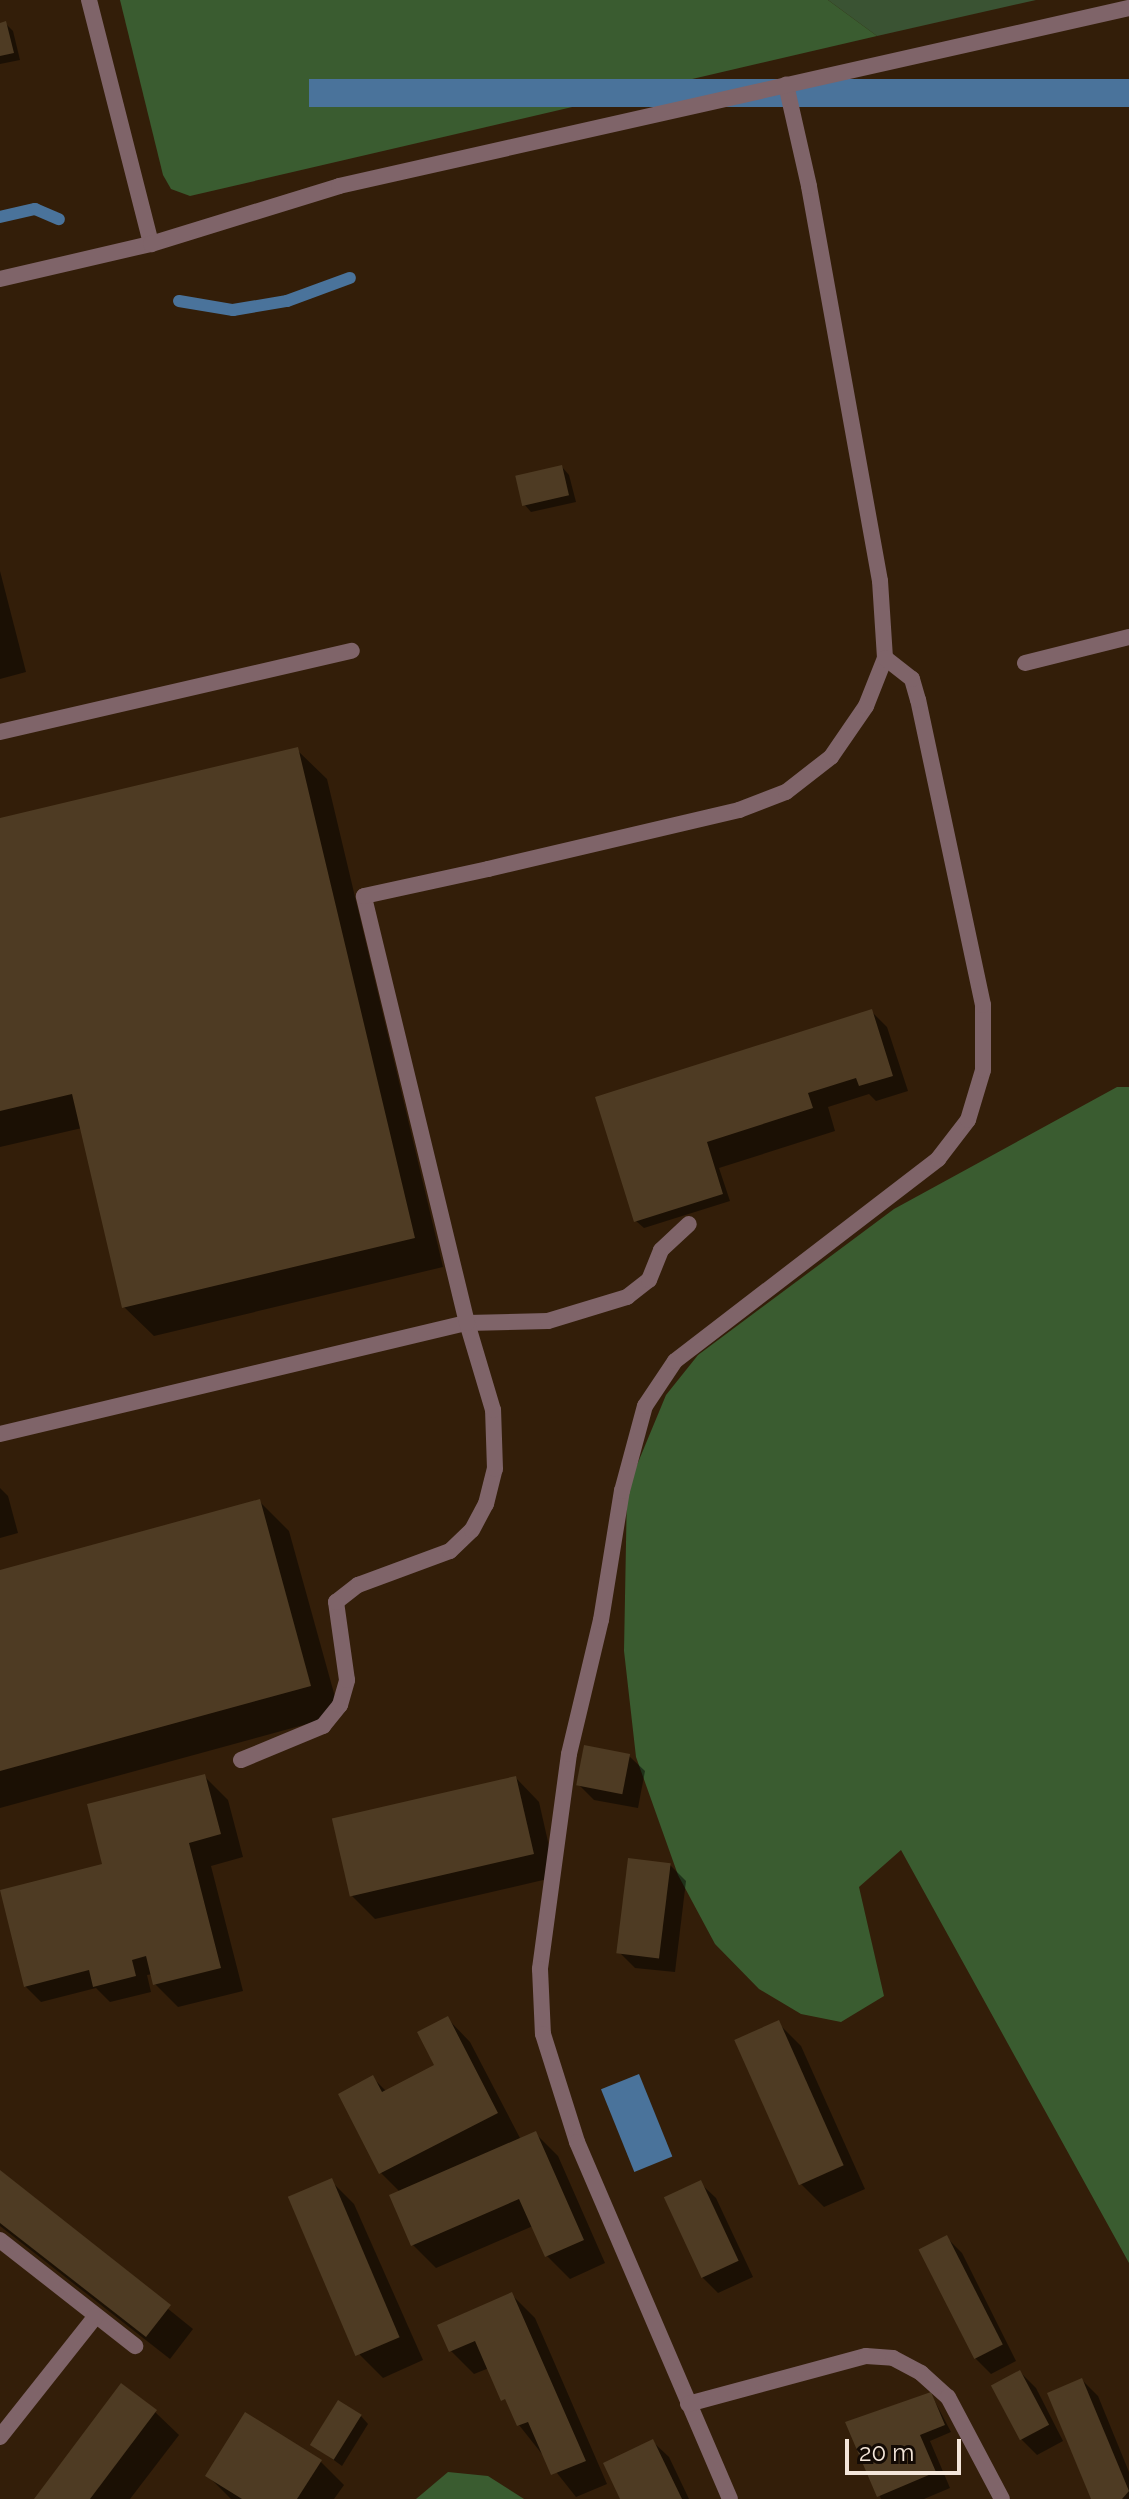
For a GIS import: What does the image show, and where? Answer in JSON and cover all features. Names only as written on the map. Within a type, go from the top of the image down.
[{"type":"street","points":[[89,0],[151,244]]},
{"type":"street","points":[[0,279],[151,244],[339,186],[1129,8]]},
{"type":"street","points":[[241,1760],[323,1726],[340,1705],[347,1680],[336,1602],[358,1585],[450,1551],[472,1530],[486,1504],[497,1438],[364,896],[739,810],[786,792],[831,757],[866,706],[885,658],[880,581],[809,186],[786,85]]},
{"type":"street","points":[[1025,663],[1129,637]]},
{"type":"street","points":[[0,732],[352,651]]},
{"type":"street","points":[[730,2499],[577,2142],[543,2034],[540,1969],[569,1754],[601,1620],[622,1491],[645,1406],[675,1361],[938,1159],[968,1120],[983,1070],[983,1005],[918,700],[912,679],[885,658]]},
{"type":"street","points":[[0,1434],[467,1323],[548,1321],[627,1297],[649,1280],[661,1250],[689,1224]]},
{"type":"street","points":[[0,2240],[135,2346]]},
{"type":"street","points":[[0,2437],[96,2316]]},
{"type":"street","points":[[688,2404],[866,2356],[893,2358],[921,2373],[948,2397],[1002,2499]]},
{"type":"green space","points":[[120,0],[828,0],[877,36],[190,196],[171,189],[163,175]]},
{"type":"green space","points":[[828,0],[1036,0],[877,36]]},
{"type":"green space","points":[[1117,1087],[1129,1087],[1129,2263],[901,1850],[859,1887],[884,1996],[841,2022],[801,2014],[759,1989],[715,1944],[678,1875],[636,1757],[624,1651],[627,1489],[666,1395],[698,1355],[894,1209]]},
{"type":"green space","points":[[448,2472],[488,2476],[524,2499],[416,2499]]},
{"type":"water","points":[[309,79],[1129,79],[1129,107],[309,107]]},
{"type":"water","points":[[639,2074],[672,2157],[634,2172],[601,2089]]},
{"type":"building","points":[[6,21],[14,53],[0,56],[0,23]]},
{"type":"building","points":[[562,465],[569,495],[522,506],[515,476]]},
{"type":"building","points":[[298,747],[415,1238],[122,1308],[72,1094],[0,1111],[0,818]]},
{"type":"building","points":[[872,1009],[893,1076],[859,1086],[856,1078],[808,1093],[813,1108],[707,1142],[723,1194],[634,1222],[595,1097]]},
{"type":"building","points":[[260,1499],[311,1686],[0,1771],[0,1570]]},
{"type":"building","points":[[584,1745],[630,1754],[622,1794],[576,1785]]},
{"type":"building","points":[[205,1774],[221,1834],[189,1843],[221,1968],[153,1985],[146,1956],[132,1960],[136,1976],[93,1987],[89,1970],[24,1987],[0,1890],[102,1864],[87,1804]]},
{"type":"building","points":[[516,1776],[534,1854],[350,1896],[332,1819]]},
{"type":"building","points":[[628,1858],[671,1863],[659,1959],[616,1953]]},
{"type":"building","points":[[448,2016],[498,2113],[379,2174],[338,2094],[373,2075],[382,2092],[434,2065],[417,2032]]},
{"type":"building","points":[[779,2020],[844,2165],[799,2185],[734,2040]]},
{"type":"building","points":[[536,2131],[584,2240],[545,2257],[519,2199],[411,2246],[389,2195]]},
{"type":"building","points":[[0,2170],[171,2305],[146,2337],[0,2223]]},
{"type":"building","points":[[332,2178],[400,2337],[355,2356],[288,2197]]},
{"type":"building","points":[[701,2180],[739,2261],[701,2278],[664,2197]]},
{"type":"building","points":[[947,2235],[1003,2345],[974,2359],[918,2250]]},
{"type":"building","points":[[512,2292],[586,2461],[551,2475],[528,2422],[517,2426],[505,2399],[501,2401],[475,2341],[449,2352],[437,2325]]},
{"type":"building","points":[[1020,2370],[1049,2425],[1020,2440],[991,2385]]},
{"type":"building","points":[[1082,2378],[1129,2491],[1122,2499],[1091,2499],[1047,2393]]},
{"type":"building","points":[[121,2383],[157,2410],[90,2499],[34,2499]]},
{"type":"building","points":[[931,2392],[945,2425],[920,2435],[936,2472],[877,2497],[845,2422]]},
{"type":"building","points":[[338,2400],[362,2415],[334,2460],[310,2445]]},
{"type":"building","points":[[245,2412],[322,2460],[297,2499],[242,2499],[205,2476]]},
{"type":"building","points":[[653,2439],[682,2499],[620,2499],[603,2463]]},
{"type":"waterway","points":[[0,217],[35,209],[59,219]]},
{"type":"waterway","points":[[179,301],[233,310],[287,301],[350,278]]}]
